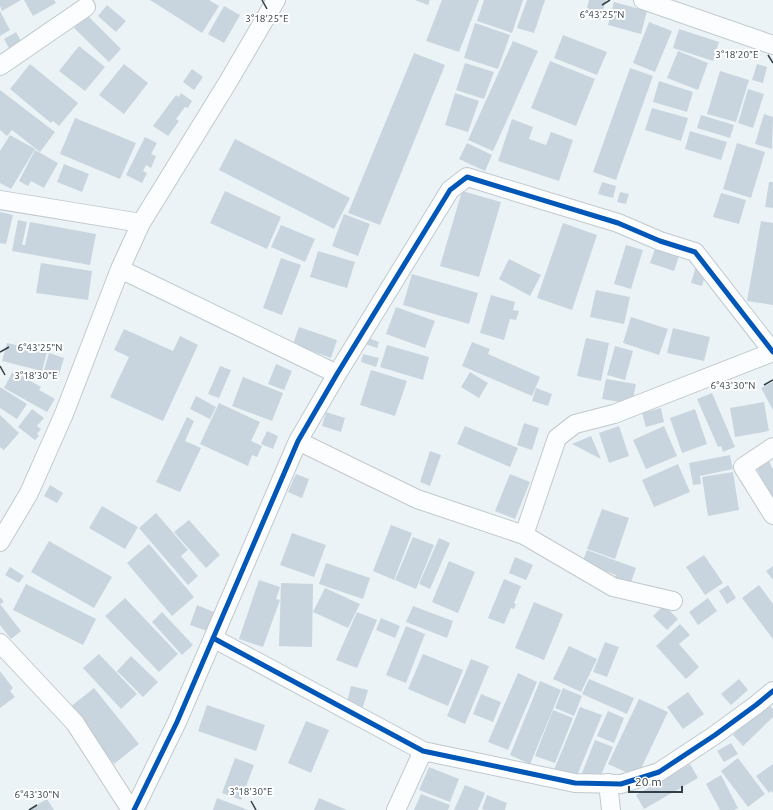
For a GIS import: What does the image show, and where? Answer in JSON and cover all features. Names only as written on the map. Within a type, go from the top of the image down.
[{"type":"street","points":[[0,542],[29,493],[64,414],[120,270],[141,223],[228,82],[276,0]]},
{"type":"street","points":[[643,0],[773,45]]},
{"type":"street","points":[[0,66],[86,7]]},
{"type":"street","points":[[134,810],[177,722],[298,441],[337,374],[450,190],[467,177],[618,223],[660,241],[695,252],[773,352],[614,414],[575,424],[557,438],[524,535]]},
{"type":"street","points":[[0,200],[141,223]]},
{"type":"street","points":[[120,270],[337,374]]},
{"type":"street","points":[[298,441],[417,500],[524,535],[613,587],[673,601]]},
{"type":"street","points":[[773,447],[743,467],[773,515]]},
{"type":"street","points":[[213,638],[423,751],[574,783],[621,784],[658,772],[715,735],[773,691]]},
{"type":"street","points":[[0,643],[75,723],[131,810]]},
{"type":"street","points":[[396,810],[423,751]]},
{"type":"street","points":[[608,783],[611,810]]},
{"type":"building","points":[[0,0],[21,0],[2,11]]},
{"type":"building","points":[[24,0],[54,0],[56,3],[33,16]]},
{"type":"building","points":[[150,0],[209,0],[219,6],[202,33]]},
{"type":"building","points":[[415,0],[430,0],[428,5]]},
{"type":"building","points":[[442,0],[479,0],[459,52],[426,41]]},
{"type":"building","points":[[484,0],[523,0],[512,33],[477,21]]},
{"type":"building","points":[[527,0],[545,0],[534,33],[517,28]]},
{"type":"building","points":[[589,0],[606,0],[600,20],[585,16]]},
{"type":"building","points":[[614,2],[647,11],[641,34],[608,25]]},
{"type":"building","points":[[107,5],[126,21],[116,32],[98,16]]},
{"type":"building","points":[[224,6],[240,15],[224,43],[208,34]]},
{"type":"building","points":[[0,11],[10,30],[0,36]]},
{"type":"building","points":[[87,15],[121,49],[109,62],[74,28]]},
{"type":"building","points":[[649,22],[672,31],[655,72],[633,63]]},
{"type":"building","points":[[475,23],[510,35],[498,69],[464,58]]},
{"type":"building","points":[[679,29],[719,42],[713,61],[673,48]]},
{"type":"building","points":[[16,32],[23,45],[11,52],[4,39]]},
{"type":"building","points":[[563,35],[607,52],[597,75],[554,58]]},
{"type":"building","points":[[513,41],[538,51],[493,151],[468,140]]},
{"type":"building","points":[[79,46],[105,67],[85,91],[59,71]]},
{"type":"building","points":[[678,51],[708,63],[698,90],[667,78]]},
{"type":"building","points":[[414,53],[445,65],[380,225],[348,213]]},
{"type":"building","points":[[550,61],[595,79],[576,126],[531,108]]},
{"type":"building","points":[[465,63],[494,72],[484,99],[456,90]]},
{"type":"building","points":[[30,64],[78,103],[59,126],[53,121],[51,123],[10,89]]},
{"type":"building","points":[[124,64],[148,83],[124,114],[99,95]]},
{"type":"building","points":[[757,64],[767,67],[763,83],[752,80]]},
{"type":"building","points":[[630,68],[653,76],[616,180],[593,172]]},
{"type":"building","points":[[192,69],[203,77],[194,90],[183,82]]},
{"type":"building","points":[[720,71],[749,80],[736,122],[707,114]]},
{"type":"building","points":[[659,81],[693,92],[687,112],[653,102]]},
{"type":"building","points":[[748,89],[764,94],[753,128],[738,123]]},
{"type":"building","points":[[0,90],[55,132],[40,152],[12,130],[7,136],[0,130]]},
{"type":"building","points":[[181,93],[192,101],[188,108],[185,107],[176,119],[179,121],[168,136],[153,126],[176,95],[179,97]]},
{"type":"building","points":[[455,93],[479,101],[468,132],[445,125]]},
{"type":"building","points":[[652,108],[688,118],[681,141],[645,130]]},
{"type":"building","points":[[764,114],[773,117],[772,149],[755,144]]},
{"type":"building","points":[[701,115],[734,125],[730,138],[697,128]]},
{"type":"building","points":[[75,118],[136,143],[120,179],[60,154]]},
{"type":"building","points":[[512,119],[533,127],[529,139],[546,145],[551,132],[573,140],[559,181],[498,161]]},
{"type":"building","points":[[690,131],[727,142],[721,160],[685,149]]},
{"type":"building","points":[[10,135],[35,149],[11,189],[0,183],[0,151]]},
{"type":"building","points":[[145,137],[157,143],[151,154],[156,156],[151,168],[146,165],[143,171],[147,173],[142,183],[126,175]]},
{"type":"building","points":[[235,139],[350,198],[334,229],[219,170]]},
{"type":"building","points":[[467,143],[492,155],[485,171],[459,159]]},
{"type":"building","points":[[737,143],[765,152],[751,198],[723,189]]},
{"type":"building","points":[[35,150],[58,163],[44,188],[31,181],[28,186],[19,181]]},
{"type":"building","points":[[64,164],[89,174],[82,192],[57,182]]},
{"type":"building","points":[[602,182],[616,186],[613,198],[598,194]]},
{"type":"building","points":[[769,182],[773,182],[773,208],[765,207]]},
{"type":"building","points":[[225,191],[281,217],[267,249],[210,223]]},
{"type":"building","points":[[462,191],[501,202],[479,277],[440,266]]},
{"type":"building","points":[[620,192],[629,194],[626,204],[617,202]]},
{"type":"building","points":[[721,193],[746,200],[739,224],[713,217]]},
{"type":"building","points":[[0,212],[13,215],[6,244],[0,243]]},
{"type":"building","points":[[344,214],[370,224],[358,256],[332,246]]},
{"type":"building","points":[[18,220],[27,222],[22,245],[25,245],[30,222],[96,234],[90,265],[12,251]]},
{"type":"building","points":[[761,221],[773,223],[773,305],[747,301]]},
{"type":"building","points":[[563,223],[597,235],[572,310],[537,298]]},
{"type":"building","points":[[281,225],[315,239],[305,262],[271,247]]},
{"type":"building","points":[[657,243],[681,250],[674,271],[650,263]]},
{"type":"building","points":[[626,245],[643,250],[631,289],[614,284]]},
{"type":"building","points":[[318,251],[355,262],[347,288],[310,277]]},
{"type":"building","points":[[281,258],[301,265],[282,315],[263,308]]},
{"type":"building","points":[[509,259],[541,275],[530,296],[499,279]]},
{"type":"building","points":[[41,263],[92,271],[88,300],[36,293]]},
{"type":"building","points":[[696,266],[707,269],[702,286],[691,283]]},
{"type":"building","points":[[412,274],[478,293],[469,324],[403,305]]},
{"type":"building","points":[[596,290],[630,297],[624,324],[590,317]]},
{"type":"building","points":[[491,295],[515,302],[513,310],[519,311],[516,320],[510,319],[504,340],[480,333]]},
{"type":"building","points":[[396,307],[435,321],[425,348],[386,334]]},
{"type":"building","points":[[631,317],[668,329],[659,355],[623,343]]},
{"type":"building","points":[[299,327],[337,340],[331,358],[293,344]]},
{"type":"building","points":[[673,328],[710,337],[704,361],[667,353]]},
{"type":"building","points":[[124,329],[173,351],[180,336],[198,345],[163,421],[110,397],[129,357],[114,350]]},
{"type":"building","points":[[368,338],[379,342],[377,348],[365,344]]},
{"type":"building","points":[[586,338],[609,343],[601,381],[577,376]]},
{"type":"building","points":[[472,342],[490,349],[488,354],[540,377],[532,396],[462,366]]},
{"type":"building","points":[[7,343],[47,352],[42,371],[2,361]]},
{"type":"building","points":[[387,345],[429,357],[423,380],[380,367]]},
{"type":"building","points":[[615,346],[633,351],[625,380],[607,375]]},
{"type":"building","points":[[49,353],[64,358],[58,378],[43,374]]},
{"type":"building","points":[[363,354],[379,358],[376,367],[361,362]]},
{"type":"building","points":[[276,364],[292,371],[284,390],[268,384]]},
{"type":"building","points":[[220,366],[231,370],[219,398],[208,394]]},
{"type":"building","points":[[371,370],[407,381],[395,416],[360,405]]},
{"type":"building","points":[[13,371],[41,387],[39,390],[55,399],[47,412],[4,388]]},
{"type":"building","points":[[470,372],[488,383],[479,398],[461,387]]},
{"type":"building","points":[[243,377],[283,393],[272,421],[232,406]]},
{"type":"building","points":[[606,379],[636,384],[632,404],[602,399]]},
{"type":"building","points":[[773,382],[773,410],[761,388]]},
{"type":"building","points":[[0,387],[27,404],[17,419],[0,408]]},
{"type":"building","points":[[536,388],[552,394],[548,406],[532,401]]},
{"type":"building","points":[[712,393],[735,447],[723,452],[721,446],[718,447],[697,399]]},
{"type":"building","points":[[196,396],[216,407],[210,419],[190,409]]},
{"type":"building","points":[[764,402],[769,431],[735,437],[730,408]]},
{"type":"building","points":[[219,403],[260,422],[251,441],[262,446],[257,457],[252,455],[248,466],[200,444]]},
{"type":"building","points":[[661,408],[664,422],[646,427],[642,413]]},
{"type":"building","points":[[32,409],[44,418],[37,426],[41,429],[37,434],[39,436],[35,440],[18,427]]},
{"type":"building","points":[[695,409],[707,444],[682,453],[670,418]]},
{"type":"building","points":[[326,412],[345,418],[341,432],[322,426]]},
{"type":"building","points":[[0,415],[19,433],[4,450],[0,447]]},
{"type":"building","points":[[187,417],[194,421],[185,441],[201,448],[180,492],[156,482]]},
{"type":"building","points":[[524,423],[539,428],[532,450],[517,445]]},
{"type":"building","points":[[465,426],[518,448],[510,467],[457,444]]},
{"type":"building","points":[[619,426],[629,456],[609,463],[599,433]]},
{"type":"building","points":[[664,426],[677,456],[646,469],[633,440]]},
{"type":"building","points":[[267,431],[278,436],[273,449],[261,444]]},
{"type":"building","points":[[591,436],[601,459],[572,444]]},
{"type":"building","points":[[430,451],[441,455],[430,486],[420,482]]},
{"type":"building","points":[[730,455],[733,469],[700,476],[701,484],[693,485],[689,463]]},
{"type":"building","points":[[769,461],[773,468],[773,507],[756,466]]},
{"type":"building","points":[[678,464],[690,492],[654,507],[642,480]]},
{"type":"building","points":[[733,472],[739,510],[708,516],[702,477]]},
{"type":"building","points":[[296,474],[309,479],[302,498],[288,492]]},
{"type":"building","points":[[510,474],[530,482],[515,519],[495,511]]},
{"type":"building","points":[[50,485],[63,493],[57,503],[44,496]]},
{"type":"building","points":[[102,506],[138,527],[125,549],[89,528]]},
{"type":"building","points":[[602,509],[629,518],[615,559],[587,549]]},
{"type":"building","points":[[156,513],[188,550],[181,556],[198,576],[188,585],[139,528]]},
{"type":"building","points":[[189,520],[220,555],[206,568],[174,532]]},
{"type":"building","points":[[391,525],[412,533],[394,580],[373,571]]},
{"type":"building","points":[[292,533],[326,545],[314,577],[280,565]]},
{"type":"building","points":[[413,537],[434,545],[416,589],[395,580]]},
{"type":"building","points":[[439,538],[450,543],[430,589],[419,584]]},
{"type":"building","points":[[49,541],[112,577],[94,608],[31,572]]},
{"type":"building","points":[[149,544],[194,597],[172,616],[127,563]]},
{"type":"building","points":[[587,550],[636,568],[630,585],[614,579],[616,575],[582,563]]},
{"type":"building","points":[[704,555],[723,583],[705,595],[686,567]]},
{"type":"building","points":[[515,557],[533,565],[526,580],[509,573]]},
{"type":"building","points":[[449,561],[475,572],[458,613],[432,602]]},
{"type":"building","points":[[326,563],[370,578],[363,599],[319,584]]},
{"type":"building","points":[[773,566],[773,580],[766,571]]},
{"type":"building","points":[[10,567],[24,576],[19,583],[5,575]]},
{"type":"building","points":[[504,579],[521,586],[514,603],[516,604],[514,609],[511,608],[504,624],[488,618]]},
{"type":"building","points":[[259,580],[280,587],[276,599],[280,600],[263,647],[239,639]]},
{"type":"building","points":[[281,583],[313,584],[312,647],[279,646]]},
{"type":"building","points":[[26,584],[96,619],[83,645],[13,610]]},
{"type":"building","points":[[728,585],[736,598],[727,604],[719,591]]},
{"type":"building","points":[[759,585],[773,604],[773,639],[742,598]]},
{"type":"building","points":[[325,588],[360,604],[348,628],[313,612]]},
{"type":"building","points":[[0,597],[4,602],[0,604]]},
{"type":"building","points":[[125,598],[178,654],[159,672],[105,616]]},
{"type":"building","points":[[708,598],[717,611],[698,625],[689,612]]},
{"type":"building","points":[[534,602],[563,614],[544,660],[515,648]]},
{"type":"building","points":[[0,604],[21,631],[11,639],[0,625]]},
{"type":"building","points":[[197,605],[214,612],[207,631],[190,625]]},
{"type":"building","points":[[664,605],[678,619],[667,630],[653,616]]},
{"type":"building","points":[[413,606],[453,621],[447,638],[406,622]]},
{"type":"building","points":[[162,612],[193,645],[182,655],[152,622]]},
{"type":"building","points":[[357,612],[377,620],[357,668],[336,660]]},
{"type":"building","points":[[381,618],[400,626],[395,638],[376,630]]},
{"type":"building","points":[[680,624],[690,635],[679,644],[699,667],[686,679],[656,646]]},
{"type":"building","points":[[406,626],[425,634],[406,683],[386,675]]},
{"type":"building","points":[[605,642],[619,647],[607,677],[593,672]]},
{"type":"building","points":[[569,646],[597,659],[581,692],[553,679]]},
{"type":"building","points":[[99,654],[137,694],[121,709],[83,668]]},
{"type":"building","points":[[423,654],[463,670],[448,706],[408,689]]},
{"type":"building","points":[[131,656],[158,682],[143,697],[117,671]]},
{"type":"building","points":[[471,659],[489,666],[465,724],[447,716]]},
{"type":"building","points":[[0,671],[13,688],[10,691],[15,697],[0,708]]},
{"type":"building","points":[[518,673],[537,682],[508,750],[488,742]]},
{"type":"building","points":[[589,679],[634,698],[627,714],[582,694]]},
{"type":"building","points":[[739,679],[748,690],[731,705],[721,694]]},
{"type":"building","points":[[540,681],[561,690],[530,764],[510,755]]},
{"type":"building","points":[[351,686],[368,690],[363,707],[347,702]]},
{"type":"building","points":[[94,688],[139,744],[114,764],[69,708]]},
{"type":"building","points":[[563,688],[582,696],[574,716],[555,708]]},
{"type":"building","points":[[688,692],[704,714],[683,729],[667,707]]},
{"type":"building","points":[[481,694],[501,702],[493,722],[473,714]]},
{"type":"building","points":[[639,699],[668,712],[637,777],[608,764]]},
{"type":"building","points":[[767,703],[773,709],[773,717],[743,746],[733,735]]},
{"type":"building","points":[[207,705],[265,725],[256,751],[198,731]]},
{"type":"building","points":[[580,707],[602,715],[576,778],[554,770]]},
{"type":"building","points":[[553,710],[573,718],[555,763],[535,756]]},
{"type":"building","points":[[608,711],[624,718],[614,743],[597,736]]},
{"type":"building","points":[[306,721],[329,730],[311,773],[288,763]]},
{"type":"building","points":[[595,740],[613,747],[599,780],[582,773]]},
{"type":"building","points":[[731,743],[738,754],[724,762],[717,751]]},
{"type":"building","points":[[235,758],[254,765],[241,800],[222,793]]},
{"type":"building","points":[[738,758],[765,794],[748,807],[721,771]]},
{"type":"building","points":[[690,764],[698,778],[644,809],[636,795]]},
{"type":"building","points":[[773,764],[773,793],[771,791],[769,793],[756,776]]},
{"type":"building","points":[[429,767],[459,779],[450,802],[419,790]]},
{"type":"building","points":[[721,775],[738,808],[734,810],[720,810],[706,784]]},
{"type":"building","points":[[465,785],[485,793],[478,810],[454,810]]},
{"type":"building","points":[[421,794],[450,805],[448,810],[414,810]]},
{"type":"building","points":[[487,795],[507,803],[505,810],[482,809]]},
{"type":"building","points":[[217,798],[248,810],[213,810]]},
{"type":"building","points":[[319,798],[347,810],[314,810]]},
{"type":"building","points":[[47,799],[54,810],[28,810]]},
{"type":"cycle path","points":[[134,810],[177,722],[298,441],[337,374],[450,190],[467,177],[618,223],[660,241],[695,252],[773,352]]},
{"type":"cycle path","points":[[213,638],[423,751],[575,783],[621,784],[659,772],[715,735],[773,691]]}]
